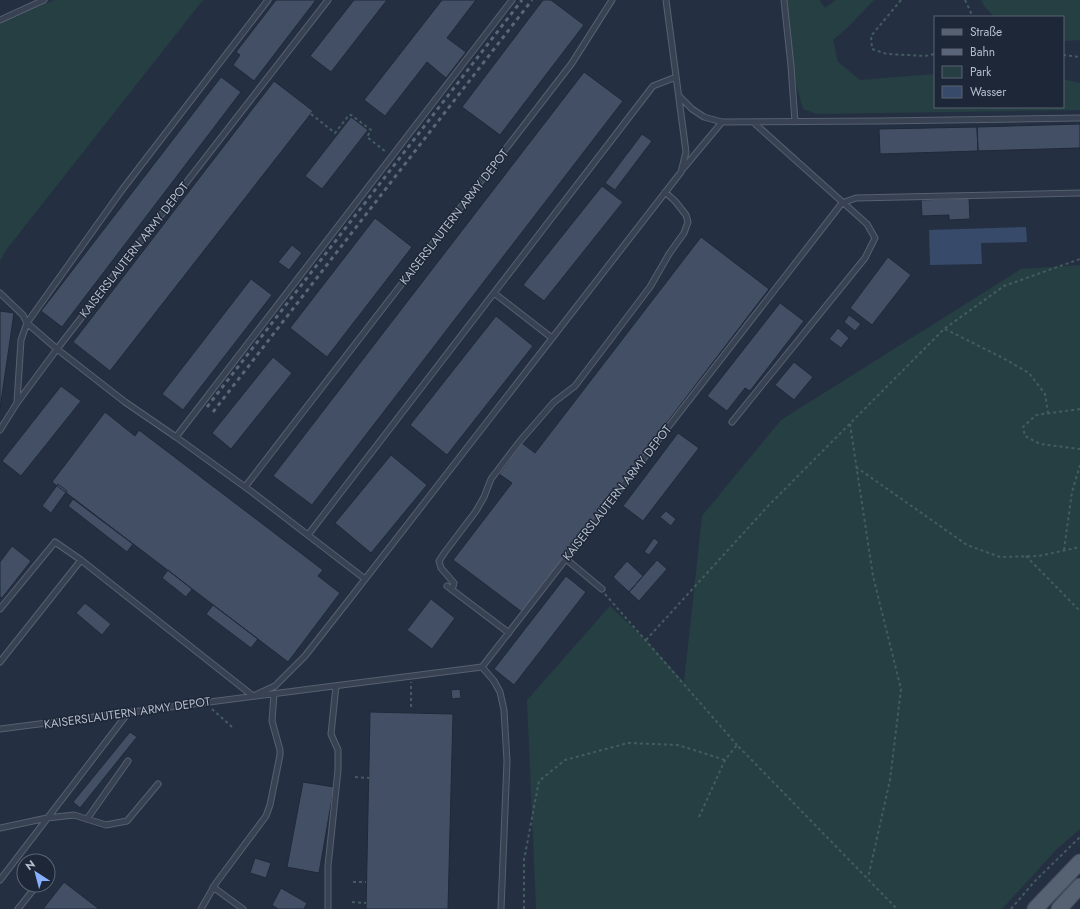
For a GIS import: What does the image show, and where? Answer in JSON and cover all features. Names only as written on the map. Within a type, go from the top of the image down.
[{"type":"main road","points":[[1035,909],[1080,862]]},
{"type":"main road","points":[[1058,909],[1080,886]]},
{"type":"lane","points":[[0,20],[44,0]]},
{"type":"lane","name":"KAISERSLAUTERN ARMY DEPOT","points":[[17,403],[21,340],[27,323],[122,190],[268,0]]},
{"type":"lane","name":"KAISERSLAUTERN ARMY DEPOT","points":[[0,430],[17,403],[57,349],[328,0]]},
{"type":"lane","points":[[176,437],[512,0]]},
{"type":"lane","name":"KAISERSLAUTERN ARMY DEPOT","points":[[245,487],[572,63],[612,0]]},
{"type":"lane","name":"KAISERSLAUTERN ARMY DEPOT","points":[[253,696],[275,686],[305,656],[680,172],[686,152],[666,0]]},
{"type":"lane","points":[[784,0],[795,122]]},
{"type":"lane","points":[[308,535],[653,86],[676,77]]},
{"type":"lane","points":[[679,96],[704,117],[722,122],[1080,118]]},
{"type":"lane","points":[[680,172],[722,122]]},
{"type":"lane","points":[[732,422],[865,258],[875,238],[867,224],[753,122]]},
{"type":"lane","points":[[452,590],[454,583],[441,568],[439,562],[444,552],[476,511],[484,497],[491,479],[554,402],[575,386],[650,287],[669,254],[684,234],[688,222],[686,215],[676,201],[664,192]]},
{"type":"lane","points":[[842,203],[856,198],[1080,193]]},
{"type":"lane","name":"KAISERSLAUTERN ARMY DEPOT","points":[[0,729],[482,668],[842,203]]},
{"type":"lane","points":[[0,293],[23,315],[27,323],[57,349],[125,402],[245,487],[366,579]]},
{"type":"lane","points":[[494,293],[552,338]]},
{"type":"lane","points":[[0,609],[55,542],[81,560],[253,696]]},
{"type":"lane","points":[[566,559],[602,589]]},
{"type":"lane","points":[[0,662],[81,560]]},
{"type":"lane","points":[[447,586],[509,633]]},
{"type":"lane","points":[[482,668],[491,676],[497,686],[504,710],[507,762],[501,909]]},
{"type":"lane","points":[[328,909],[328,866],[338,770],[338,750],[331,734],[336,686]]},
{"type":"lane","points":[[201,909],[213,888],[269,810],[280,755],[272,721],[274,694]]},
{"type":"lane","points":[[0,880],[128,713]]},
{"type":"lane","points":[[87,819],[128,761]]},
{"type":"lane","points":[[0,828],[47,818],[74,815],[106,825],[127,821],[158,784]]},
{"type":"lane","points":[[213,888],[243,909]]},
{"type":"lane","points":[[18,909],[31,893]]},
{"type":"path","points":[[901,0],[871,36],[872,49],[887,54],[926,56],[934,54]]},
{"type":"path","points":[[965,0],[973,16]]},
{"type":"path","points":[[1064,55],[1080,57]]},
{"type":"path","points":[[311,114],[335,133],[348,117],[352,115],[371,130],[367,137],[392,156]]},
{"type":"path","points":[[646,640],[769,505],[944,329],[1004,286],[1080,259]]},
{"type":"path","points":[[944,329],[1001,357],[1029,373],[1045,394],[1048,413]]},
{"type":"path","points":[[1080,408],[1036,415],[1023,427],[1024,436],[1040,444],[1080,449]]},
{"type":"path","points":[[850,424],[873,576],[901,689],[890,780],[868,878]]},
{"type":"path","points":[[1064,550],[1072,492],[1080,465]]},
{"type":"path","points":[[856,467],[967,545],[1000,556],[1039,556],[1080,547]]},
{"type":"path","points":[[1026,556],[1080,611]]},
{"type":"path","points":[[602,589],[737,745],[897,909]]},
{"type":"path","points":[[411,707],[412,677]]},
{"type":"path","points":[[211,708],[232,727]]},
{"type":"path","points":[[524,909],[524,860],[539,781],[565,760],[628,743],[678,744],[725,760]]},
{"type":"path","points":[[699,817],[725,760],[737,745]]},
{"type":"path","points":[[355,777],[369,778]]},
{"type":"path","points":[[1011,909],[1034,882],[1080,837]]},
{"type":"path","points":[[353,882],[366,882]]},
{"type":"path","points":[[352,902],[366,903]]},
{"type":"green space","points":[[54,0],[203,0],[6,250],[0,261],[0,24]]},
{"type":"green space","points":[[784,0],[819,0],[825,8],[836,0],[874,0],[833,40],[838,62],[860,80],[934,74],[934,108],[1064,108],[1064,79],[1080,83],[1080,110],[817,114],[803,109],[791,66]]},
{"type":"green space","points":[[981,0],[1080,0],[1080,40],[1064,41],[1064,16],[994,16],[984,6]]},
{"type":"green space","points":[[1080,265],[1080,829],[1057,849],[1002,909],[536,909],[527,700],[610,606],[646,640],[684,682],[702,516],[781,420],[1021,269]]},
{"type":"water","points":[[1026,227],[1027,242],[981,243],[982,264],[930,265],[929,230]]},
{"type":"building","points":[[276,0],[316,0],[254,81],[233,65],[240,55],[236,52]]},
{"type":"building","points":[[354,0],[387,0],[331,72],[310,56]]},
{"type":"building","points":[[442,0],[476,0],[447,38],[466,52],[446,78],[427,62],[385,116],[364,100]]},
{"type":"building","points":[[543,0],[551,0],[584,25],[500,135],[462,107]]},
{"type":"building","points":[[584,72],[623,101],[312,505],[273,476]]},
{"type":"building","points":[[221,77],[241,92],[62,327],[41,311]]},
{"type":"building","points":[[274,81],[313,111],[110,371],[73,342]]},
{"type":"building","points":[[351,117],[368,130],[322,189],[305,176]]},
{"type":"building","points":[[1080,124],[1080,148],[978,151],[977,127]]},
{"type":"building","points":[[977,127],[978,151],[880,154],[879,129]]},
{"type":"building","points":[[642,134],[652,141],[615,190],[605,183]]},
{"type":"building","points":[[602,186],[623,202],[544,301],[523,285]]},
{"type":"building","points":[[969,198],[970,219],[949,220],[949,215],[922,216],[921,200]]},
{"type":"building","points":[[375,218],[412,247],[327,357],[290,328]]},
{"type":"building","points":[[701,237],[769,289],[522,612],[453,560],[512,483],[499,474],[522,443],[535,453]]},
{"type":"building","points":[[292,245],[302,253],[289,270],[278,262]]},
{"type":"building","points":[[888,257],[911,275],[872,325],[850,308]]},
{"type":"building","points":[[251,279],[272,295],[183,410],[162,394]]},
{"type":"building","points":[[780,303],[804,321],[750,391],[745,388],[727,411],[707,396]]},
{"type":"building","points":[[0,311],[14,313],[0,409]]},
{"type":"building","points":[[849,315],[861,324],[855,331],[844,322]]},
{"type":"building","points":[[496,316],[533,346],[447,455],[410,425]]},
{"type":"building","points":[[838,328],[849,338],[841,348],[829,339]]},
{"type":"building","points":[[273,357],[292,373],[231,449],[212,433]]},
{"type":"building","points":[[794,362],[813,377],[794,400],[775,385]]},
{"type":"building","points":[[61,386],[81,401],[21,476],[2,461]]},
{"type":"building","points":[[105,412],[135,436],[139,430],[323,570],[318,576],[340,593],[288,662],[52,482]]},
{"type":"building","points":[[678,433],[699,448],[643,521],[623,506]]},
{"type":"building","points":[[391,455],[427,485],[371,553],[335,523]]},
{"type":"building","points":[[58,484],[67,491],[51,513],[42,506]]},
{"type":"building","points":[[73,499],[133,544],[127,552],[68,506]]},
{"type":"building","points":[[666,511],[676,519],[671,526],[660,517]]},
{"type":"building","points":[[654,538],[659,542],[649,555],[644,552]]},
{"type":"building","points":[[12,546],[31,561],[2,598],[0,597],[0,562]]},
{"type":"building","points":[[657,560],[667,569],[639,601],[629,592]]},
{"type":"building","points":[[627,561],[643,576],[629,592],[613,577]]},
{"type":"building","points":[[168,570],[192,589],[186,597],[162,578]]},
{"type":"building","points":[[566,576],[586,592],[514,685],[494,669]]},
{"type":"building","points":[[431,599],[455,618],[432,649],[407,630]]},
{"type":"building","points":[[85,603],[111,624],[102,635],[76,613]]},
{"type":"building","points":[[213,605],[258,639],[251,648],[206,614]]},
{"type":"building","points":[[460,689],[461,698],[452,699],[451,690]]},
{"type":"building","points":[[370,712],[453,714],[448,909],[366,909]]},
{"type":"building","points":[[130,732],[137,737],[80,808],[73,802]]},
{"type":"building","points":[[303,782],[334,787],[319,873],[287,867]]},
{"type":"building","points":[[255,858],[271,863],[266,878],[250,873]]},
{"type":"building","points":[[64,882],[99,909],[43,909]]},
{"type":"building","points":[[281,888],[307,903],[304,909],[278,909],[272,905]]},
{"type":"railway","points":[[207,407],[522,0]]},
{"type":"railway","points":[[213,412],[532,0]]}]
